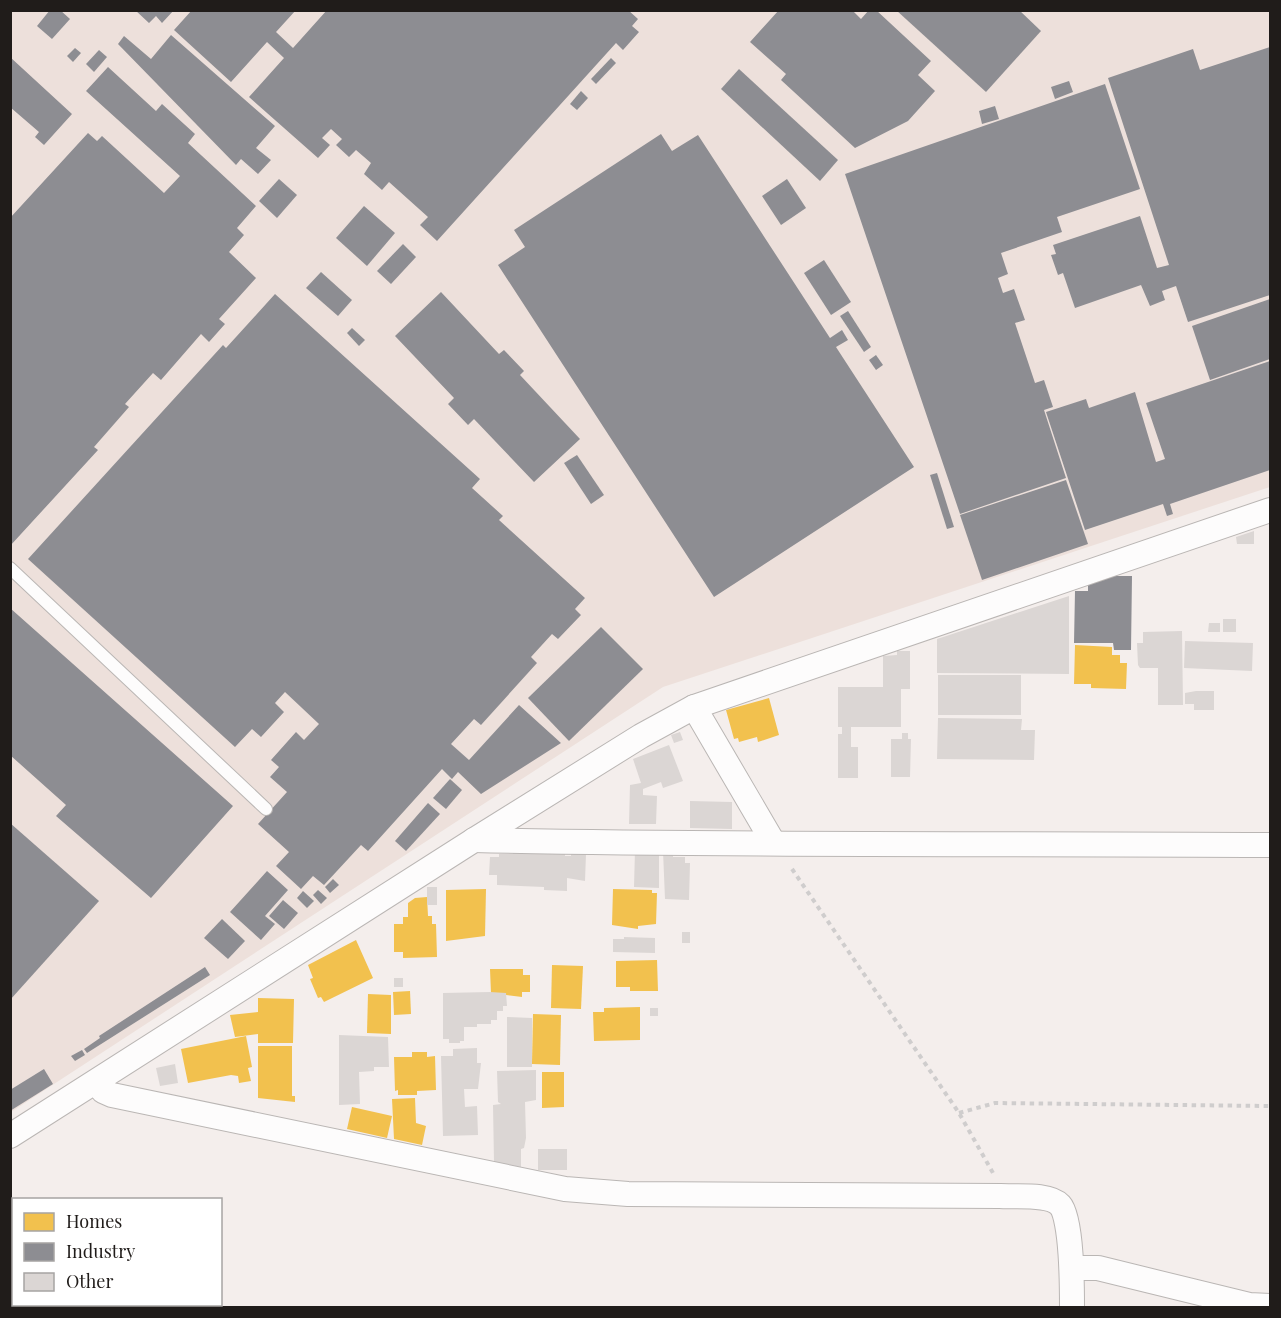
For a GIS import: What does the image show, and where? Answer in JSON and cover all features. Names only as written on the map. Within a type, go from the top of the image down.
[{"type":"street","points":[[10,1136],[474,840],[640,736],[694,707],[1270,510]]},
{"type":"street","points":[[694,707],[773,842]]},
{"type":"street","points":[[474,840],[628,843],[1270,845]]},
{"type":"street","points":[[97,1082],[103,1091],[112,1095],[565,1189],[628,1194],[1000,1196],[1049,1199],[1060,1204],[1065,1214],[1071,1268],[1072,1308]]},
{"type":"street","points":[[1071,1268],[1098,1268],[1249,1305],[1270,1306]]},
{"type":"lane","points":[[10,568],[266,809]]},
{"type":"path","points":[[773,842],[959,1113],[986,1156],[1000,1196]]},
{"type":"path","points":[[959,1113],[995,1103],[1270,1106]]},
{"type":"shaded area","points":[[11,11],[1270,11],[1270,487],[663,687],[11,1112]]},
{"type":"building: Homes","points":[[1075,645],[1112,647],[1112,655],[1120,655],[1120,663],[1127,663],[1126,689],[1091,688],[1091,684],[1074,684]]},
{"type":"building: Homes","points":[[769,698],[779,735],[758,742],[757,737],[739,742],[738,738],[734,739],[726,710]]},
{"type":"building: Homes","points":[[486,889],[485,936],[446,941],[446,890]]},
{"type":"building: Homes","points":[[613,889],[652,890],[652,893],[657,893],[656,924],[638,926],[638,929],[612,925]]},
{"type":"building: Homes","points":[[427,897],[428,916],[432,916],[432,924],[436,924],[437,957],[403,958],[403,952],[394,952],[394,924],[403,924],[403,917],[408,917],[408,903],[415,898]]},
{"type":"building: Homes","points":[[356,940],[373,978],[324,1002],[321,997],[318,998],[310,979],[313,978],[308,965]]},
{"type":"building: Homes","points":[[657,960],[658,991],[630,991],[630,987],[616,987],[616,961]]},
{"type":"building: Homes","points":[[552,965],[583,966],[581,1009],[551,1008]]},
{"type":"building: Homes","points":[[490,969],[523,969],[523,975],[530,975],[530,992],[522,992],[522,997],[491,993]]},
{"type":"building: Homes","points":[[410,991],[411,1014],[394,1015],[393,992]]},
{"type":"building: Homes","points":[[368,994],[391,995],[391,1034],[367,1033]]},
{"type":"building: Homes","points":[[258,998],[294,999],[293,1043],[258,1043],[258,1034],[235,1037],[230,1015],[258,1012]]},
{"type":"building: Homes","points":[[640,1007],[640,1040],[594,1041],[593,1012],[604,1012],[604,1008]]},
{"type":"building: Homes","points":[[533,1014],[561,1015],[560,1065],[532,1064]]},
{"type":"building: Homes","points":[[246,1036],[252,1067],[248,1068],[251,1081],[239,1083],[238,1076],[231,1075],[188,1083],[181,1049]]},
{"type":"building: Homes","points":[[258,1046],[292,1046],[292,1096],[295,1096],[295,1102],[258,1098]]},
{"type":"building: Homes","points":[[412,1052],[427,1052],[427,1057],[435,1056],[436,1090],[417,1091],[417,1095],[398,1095],[398,1090],[395,1091],[394,1057],[412,1057]]},
{"type":"building: Homes","points":[[542,1072],[564,1072],[564,1107],[542,1108]]},
{"type":"building: Homes","points":[[415,1098],[416,1123],[426,1126],[422,1145],[394,1139],[392,1099]]},
{"type":"building: Homes","points":[[352,1107],[392,1116],[387,1138],[347,1129]]},
{"type":"building: Industry","points":[[50,10],[60,10],[70,19],[52,39],[37,26]]},
{"type":"building: Industry","points":[[135,10],[174,10],[162,23],[156,16],[149,23]]},
{"type":"building: Industry","points":[[192,10],[296,10],[276,32],[293,48],[327,10],[628,10],[638,19],[632,26],[639,32],[623,50],[616,43],[437,241],[420,225],[428,217],[389,182],[382,190],[364,174],[371,163],[356,150],[349,157],[336,145],[342,139],[331,129],[322,138],[330,145],[318,158],[249,97],[284,58],[267,42],[231,82],[174,30]]},
{"type":"building: Industry","points":[[779,10],[852,10],[861,19],[869,10],[876,10],[931,61],[918,75],[935,91],[908,121],[855,148],[781,80],[786,74],[750,42]]},
{"type":"building: Industry","points":[[896,10],[1019,10],[1041,31],[986,92]]},
{"type":"building: Industry","points":[[171,35],[275,126],[256,148],[271,160],[258,174],[241,159],[236,165],[118,44],[124,36],[151,59]]},
{"type":"building: Industry","points":[[1270,47],[1270,295],[1188,322],[1176,286],[1162,291],[1165,300],[1150,306],[1141,285],[1075,308],[1063,273],[1058,275],[1051,255],[1056,254],[1053,245],[1140,216],[1157,268],[1169,265],[1108,78],[1193,49],[1200,70]]},
{"type":"building: Industry","points":[[75,48],[81,53],[73,62],[67,56]]},
{"type":"building: Industry","points":[[99,50],[107,57],[94,72],[86,64]]},
{"type":"building: Industry","points":[[10,57],[72,114],[44,145],[35,137],[39,132],[10,107]]},
{"type":"building: Industry","points":[[611,58],[616,63],[596,84],[591,79]]},
{"type":"building: Industry","points":[[108,67],[156,111],[162,104],[195,134],[188,143],[256,206],[237,228],[244,235],[229,252],[256,278],[219,319],[225,324],[209,342],[201,334],[161,380],[153,373],[125,404],[129,407],[94,447],[98,450],[10,546],[10,218],[88,133],[97,141],[102,136],[164,193],[180,176],[86,91]]},
{"type":"building: Industry","points":[[739,69],[838,160],[820,181],[721,89]]},
{"type":"building: Industry","points":[[1069,81],[1073,92],[1055,99],[1051,87]]},
{"type":"building: Industry","points":[[1105,84],[1140,189],[1057,217],[1062,232],[1001,253],[1008,274],[998,278],[1003,293],[1014,289],[1025,320],[1015,323],[1035,383],[1044,380],[1053,407],[1044,410],[1066,478],[960,514],[845,174]]},
{"type":"building: Industry","points":[[581,91],[588,98],[577,110],[570,104]]},
{"type":"building: Industry","points":[[995,106],[999,119],[982,124],[979,111]]},
{"type":"building: Industry","points":[[661,134],[672,151],[698,135],[830,338],[842,330],[848,340],[836,347],[914,467],[714,597],[498,265],[525,247],[514,230]]},
{"type":"building: Industry","points":[[279,179],[297,195],[277,218],[259,201]]},
{"type":"building: Industry","points":[[787,179],[806,208],[781,225],[762,196]]},
{"type":"building: Industry","points":[[364,206],[395,233],[367,266],[336,238]]},
{"type":"building: Industry","points":[[403,244],[416,257],[391,284],[377,271]]},
{"type":"building: Industry","points":[[824,260],[851,302],[831,315],[804,273]]},
{"type":"building: Industry","points":[[321,272],[352,300],[338,316],[306,288]]},
{"type":"building: Industry","points":[[441,292],[499,354],[504,350],[524,371],[520,375],[580,439],[534,482],[474,419],[468,425],[448,404],[454,398],[395,336]]},
{"type":"building: Industry","points":[[275,294],[480,479],[472,488],[503,516],[499,520],[585,598],[575,609],[581,615],[558,639],[552,634],[531,657],[537,663],[481,725],[474,719],[451,744],[469,760],[519,705],[561,743],[481,794],[458,772],[452,779],[442,769],[368,851],[361,845],[324,885],[313,876],[301,889],[276,866],[289,852],[258,824],[287,792],[270,777],[279,767],[271,760],[296,732],[304,740],[319,724],[285,692],[275,703],[284,712],[261,737],[252,729],[235,747],[28,559],[223,345],[226,348]]},
{"type":"building: Industry","points":[[1270,299],[1270,359],[1210,380],[1192,326]]},
{"type":"building: Industry","points":[[848,311],[871,347],[864,352],[840,316]]},
{"type":"building: Industry","points":[[352,328],[365,340],[359,346],[347,333]]},
{"type":"building: Industry","points":[[876,355],[883,365],[876,370],[869,360]]},
{"type":"building: Industry","points":[[1270,361],[1270,470],[1170,504],[1173,514],[1167,516],[1163,504],[1085,530],[1046,412],[1086,399],[1089,408],[1135,392],[1156,462],[1165,459],[1146,403]]},
{"type":"building: Industry","points":[[577,455],[604,495],[591,504],[564,463]]},
{"type":"building: Industry","points":[[937,473],[954,527],[947,529],[930,475]]},
{"type":"building: Industry","points":[[1066,480],[1088,544],[982,580],[960,515]]},
{"type":"building: Industry","points":[[1113,576],[1132,576],[1131,650],[1114,650],[1113,643],[1074,643],[1075,591],[1088,591],[1088,584]]},
{"type":"building: Industry","points":[[10,608],[233,806],[151,898],[56,816],[66,805],[10,755]]},
{"type":"building: Industry","points":[[601,627],[643,669],[569,741],[528,698]]},
{"type":"building: Industry","points":[[450,779],[462,790],[446,809],[433,798]]},
{"type":"building: Industry","points":[[428,803],[440,814],[406,851],[395,841]]},
{"type":"building: Industry","points":[[10,823],[99,901],[10,1000]]},
{"type":"building: Industry","points":[[267,871],[288,890],[265,916],[275,924],[261,940],[230,912]]},
{"type":"building: Industry","points":[[333,879],[339,885],[330,893],[325,887]]},
{"type":"building: Industry","points":[[318,890],[327,898],[321,904],[313,895]]},
{"type":"building: Industry","points":[[303,891],[314,901],[307,908],[297,898]]},
{"type":"building: Industry","points":[[283,900],[298,913],[284,929],[269,916]]},
{"type":"building: Industry","points":[[222,919],[245,941],[228,959],[204,938]]},
{"type":"building: Industry","points":[[205,967],[210,975],[87,1053],[84,1049],[100,1038],[99,1036]]},
{"type":"building: Industry","points":[[82,1050],[85,1055],[75,1061],[71,1056]]},
{"type":"building: Industry","points":[[44,1069],[53,1084],[10,1111],[10,1090]]},
{"type":"building: Other","points":[[1254,531],[1254,544],[1237,544],[1236,537]]},
{"type":"building: Other","points":[[1069,596],[1069,674],[937,673],[937,639]]},
{"type":"building: Other","points":[[1223,619],[1236,619],[1236,632],[1223,632]]},
{"type":"building: Other","points":[[1209,623],[1220,623],[1220,632],[1208,632]]},
{"type":"building: Other","points":[[1182,631],[1183,705],[1158,705],[1158,668],[1140,668],[1137,643],[1143,643],[1143,632]]},
{"type":"building: Other","points":[[1185,641],[1253,643],[1252,671],[1184,668]]},
{"type":"building: Other","points":[[897,651],[910,651],[910,689],[901,689],[901,727],[851,727],[851,747],[858,747],[858,778],[838,778],[838,734],[842,734],[842,727],[838,727],[838,687],[883,687],[883,656],[897,655]]},
{"type":"building: Other","points":[[938,675],[1021,675],[1021,715],[938,715]]},
{"type":"building: Other","points":[[1214,691],[1214,710],[1194,710],[1194,704],[1185,704],[1185,693]]},
{"type":"building: Other","points":[[938,718],[1022,719],[1021,730],[1035,730],[1034,760],[937,759]]},
{"type":"building: Other","points":[[680,732],[683,740],[674,743],[671,735]]},
{"type":"building: Other","points":[[902,733],[908,733],[908,739],[911,739],[910,777],[891,777],[891,739],[902,739]]},
{"type":"building: Other","points":[[669,745],[683,781],[663,788],[661,782],[643,789],[643,795],[657,796],[656,824],[629,824],[630,785],[641,783],[633,759]]},
{"type":"building: Other","points":[[690,801],[732,802],[732,829],[690,828]]},
{"type":"building: Other","points":[[635,850],[659,851],[659,888],[634,887]]},
{"type":"building: Other","points":[[663,851],[673,852],[673,857],[685,857],[685,863],[690,863],[689,900],[665,899]]},
{"type":"building: Other","points":[[513,852],[565,853],[565,856],[571,856],[571,853],[586,854],[585,881],[567,878],[567,891],[544,890],[544,887],[497,885],[497,875],[489,875],[490,857],[499,857],[499,854],[513,854]]},
{"type":"building: Other","points":[[427,887],[437,887],[437,905],[427,905]]},
{"type":"building: Other","points":[[682,932],[690,932],[690,943],[682,943]]},
{"type":"building: Other","points":[[624,937],[655,938],[655,953],[613,952],[613,939],[624,939]]},
{"type":"building: Other","points":[[394,978],[403,978],[403,987],[394,987]]},
{"type":"building: Other","points":[[443,993],[506,993],[507,1006],[503,1006],[503,1011],[497,1011],[497,1020],[491,1020],[491,1024],[477,1024],[477,1027],[464,1027],[464,1041],[460,1043],[449,1043],[449,1039],[443,1039]]},
{"type":"building: Other","points":[[650,1008],[658,1008],[658,1016],[650,1016]]},
{"type":"building: Other","points":[[507,1017],[532,1018],[532,1067],[507,1067]]},
{"type":"building: Other","points":[[339,1035],[388,1037],[389,1067],[374,1067],[374,1071],[359,1072],[360,1104],[339,1105]]},
{"type":"building: Other","points":[[477,1048],[477,1063],[481,1063],[478,1089],[464,1089],[465,1107],[477,1106],[478,1135],[443,1136],[441,1056],[453,1056],[453,1049]]},
{"type":"building: Other","points":[[175,1064],[178,1083],[160,1086],[156,1068]]},
{"type":"building: Other","points":[[536,1070],[536,1100],[525,1102],[526,1138],[524,1148],[521,1149],[521,1167],[494,1162],[493,1105],[501,1104],[498,1102],[497,1071]]},
{"type":"building: Other","points":[[538,1149],[567,1149],[567,1170],[538,1170]]}]
